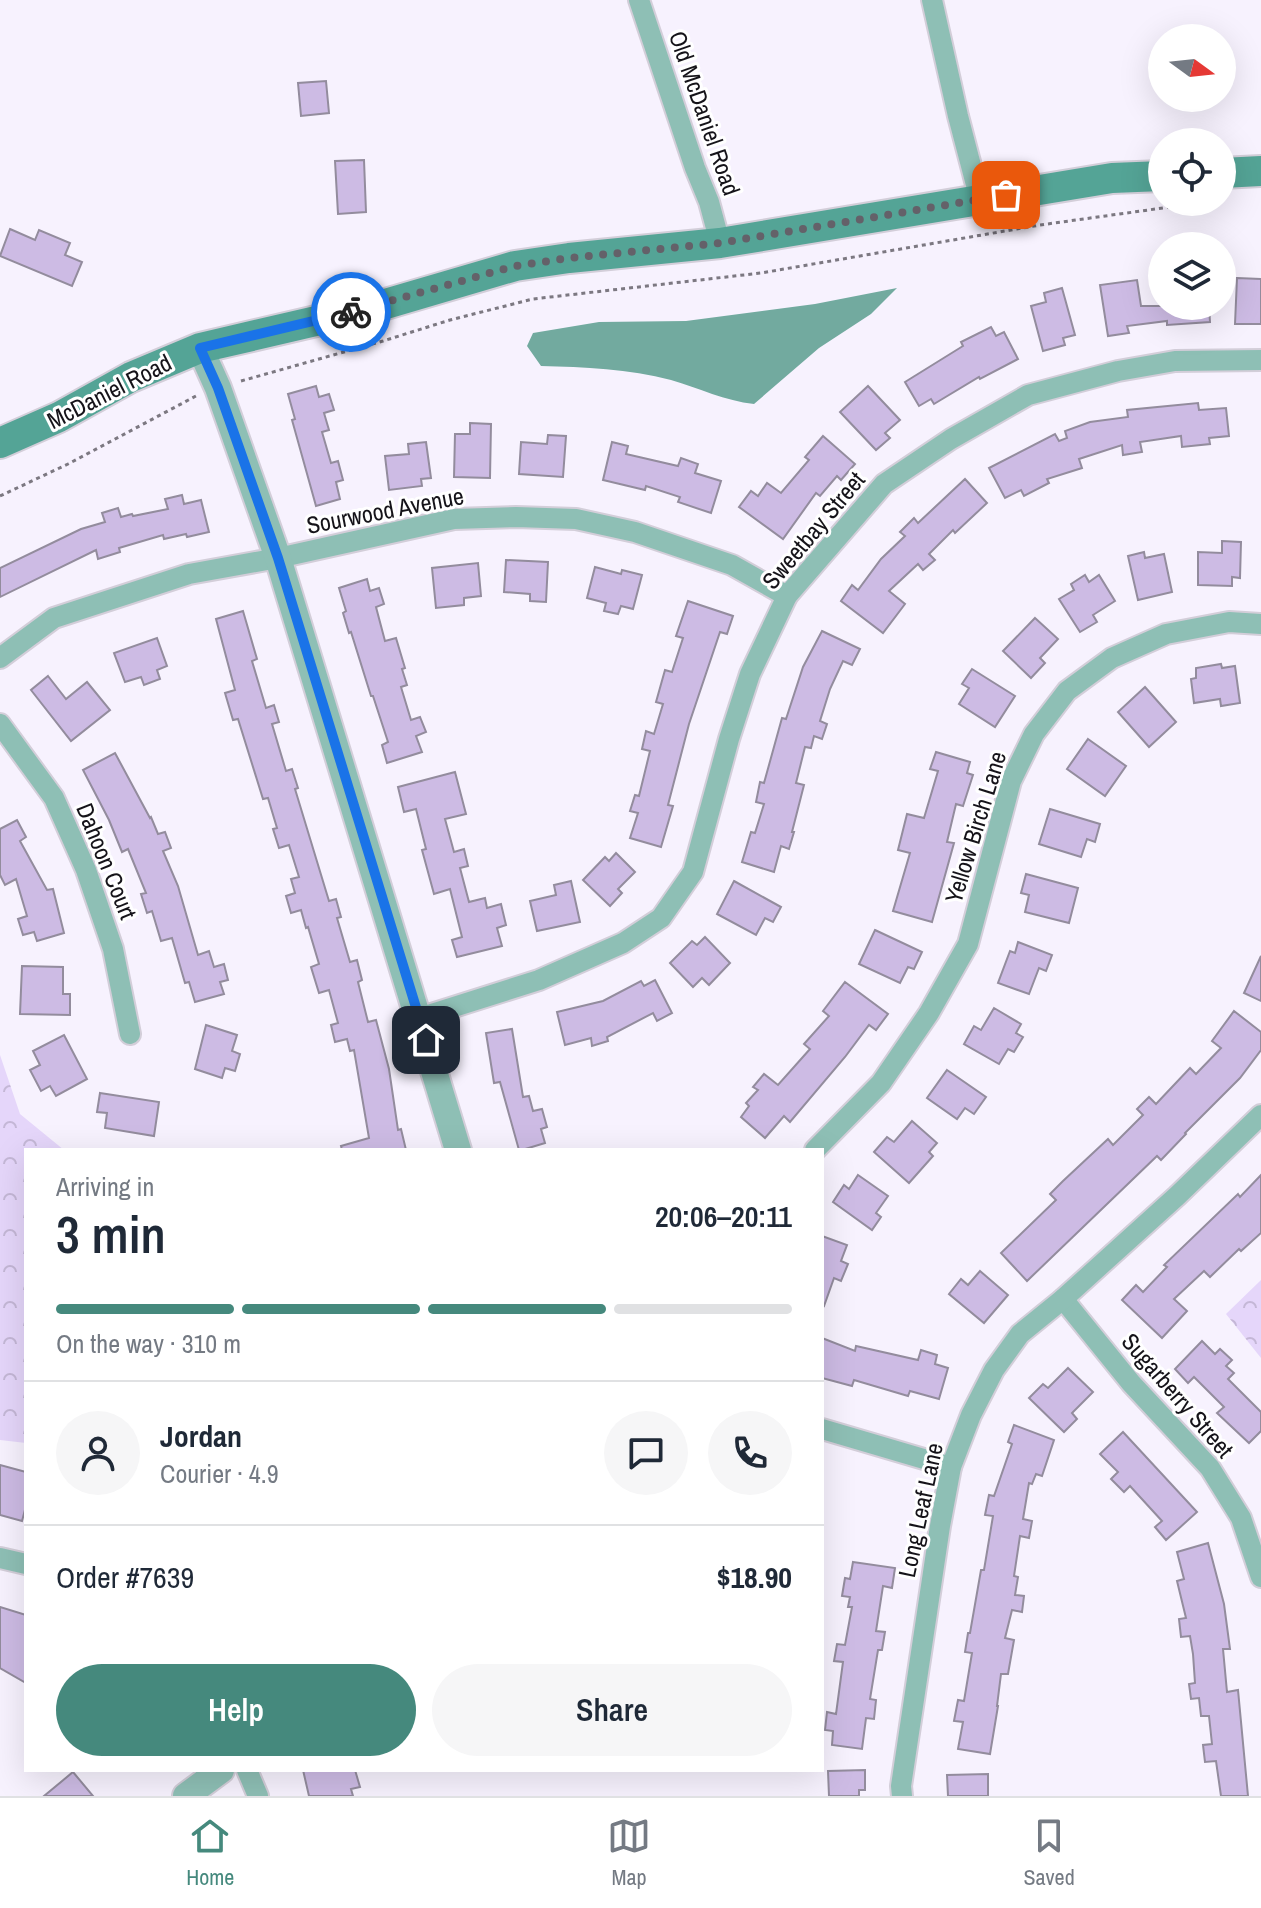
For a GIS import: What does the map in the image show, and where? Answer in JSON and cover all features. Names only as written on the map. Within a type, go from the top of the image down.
[{"type":"main road","points":[[1236,172],[1261,171]]},
{"type":"main road","name":"McDaniel Road","points":[[0,443],[59,417],[131,377],[200,348],[372,308],[515,266],[720,243],[1112,178],[1148,177]]},
{"type":"street","name":"Old McDaniel Road","points":[[639,0],[709,202],[720,243]]},
{"type":"street","points":[[932,0],[980,200]]},
{"type":"street","points":[[200,348],[218,388],[278,558],[457,1148]]},
{"type":"street","name":"Sweetbay Street","points":[[419,1018],[539,980],[623,943],[661,918],[693,872],[750,674],[787,596],[884,484],[951,439],[1028,395],[1118,371],[1175,361],[1261,360]]},
{"type":"street","name":"Sourwood Avenue","points":[[0,658],[54,618],[189,574],[278,558],[454,519],[576,519],[635,532],[732,565],[787,596]]},
{"type":"street","name":"Yellow Birch Lane","points":[[817,1148],[881,1083],[929,1013],[968,944],[1011,781],[1034,734],[1067,691],[1112,658],[1166,634],[1229,622],[1261,624]]},
{"type":"street","name":"Dahoon Court","points":[[0,724],[54,798],[86,870],[113,949],[130,1034]]},
{"type":"street","name":"Long Leaf Lane","points":[[902,1796],[937,1542],[951,1467],[971,1415],[994,1370],[1020,1334],[1177,1196],[1261,1115]]},
{"type":"street","name":"Sugarberry Street","points":[[1063,1299],[1131,1383],[1210,1468],[1241,1518],[1261,1577]]},
{"type":"street","points":[[824,1430],[951,1467]]},
{"type":"street","points":[[0,1558],[24,1564]]},
{"type":"street","points":[[186,1796],[218,1772]]},
{"type":"street","points":[[248,1772],[258,1796]]},
{"type":"path","points":[[0,496],[68,464],[188,400],[218,388],[533,299],[761,273],[1040,225],[1148,210]]},
{"type":"green space","points":[[0,1055],[20,1114],[62,1148],[24,1148],[24,1443],[0,1440]]},
{"type":"green space","points":[[1261,1280],[1261,1358],[1226,1314]]},
{"type":"shaded area","points":[[897,288],[871,314],[819,348],[754,404],[639,373],[541,366],[527,346],[533,333],[599,322],[686,321],[815,304]]},
{"type":"building","points":[[326,81],[329,113],[301,116],[298,83]]},
{"type":"building","points":[[364,160],[366,212],[338,214],[335,161]]},
{"type":"building","points":[[10,229],[35,240],[39,230],[70,243],[65,255],[82,262],[72,286],[0,256]]},
{"type":"building","points":[[1237,278],[1261,279],[1261,324],[1235,324]]},
{"type":"building","points":[[1137,280],[1141,306],[1148,306],[1148,320],[1210,322],[1167,325],[1167,321],[1127,326],[1129,333],[1108,336],[1100,285]]},
{"type":"building","points":[[1062,288],[1075,335],[1063,338],[1065,345],[1043,351],[1031,306],[1046,302],[1044,293]]},
{"type":"building","points":[[991,327],[996,336],[1004,332],[1018,359],[979,377],[934,404],[931,399],[919,406],[905,382],[963,346],[961,342]]},
{"type":"building","points":[[316,386],[319,397],[329,394],[334,410],[324,413],[329,430],[322,432],[331,463],[338,461],[343,480],[336,482],[340,499],[316,506],[292,420],[295,419],[288,394]]},
{"type":"building","points":[[868,386],[900,420],[885,433],[890,438],[876,450],[840,412]]},
{"type":"building","points":[[1198,403],[1199,410],[1226,408],[1229,436],[1209,438],[1210,444],[1182,447],[1181,436],[1140,442],[1142,452],[1123,455],[1122,445],[1079,459],[1082,468],[1047,479],[1049,483],[1024,496],[1021,490],[1005,498],[989,468],[1055,434],[1059,441],[1067,438],[1065,431],[1090,422],[1128,417],[1127,410]]},
{"type":"building","points":[[470,423],[491,424],[490,478],[454,477],[455,434],[470,434]]},
{"type":"building","points":[[548,435],[566,436],[563,477],[519,474],[521,442],[547,444]]},
{"type":"building","points":[[823,436],[855,464],[841,480],[837,476],[820,496],[816,493],[783,539],[739,507],[751,491],[758,496],[767,483],[781,493],[809,460],[805,457]]},
{"type":"building","points":[[426,442],[431,478],[421,479],[422,486],[389,490],[385,456],[409,454],[408,444]]},
{"type":"building","points":[[612,442],[628,446],[626,454],[678,466],[681,458],[698,464],[695,473],[721,481],[711,513],[678,502],[680,497],[646,486],[645,490],[603,480]]},
{"type":"building","points":[[965,479],[987,503],[929,554],[935,560],[923,570],[918,564],[889,591],[905,604],[883,633],[841,601],[852,585],[858,590],[881,559],[905,536],[900,532],[914,518],[918,523]]},
{"type":"building","points":[[182,495],[184,504],[201,500],[209,532],[164,539],[163,535],[119,548],[120,552],[98,559],[96,550],[0,597],[0,568],[81,529],[105,522],[102,513],[118,508],[121,517],[168,509],[165,499]]},
{"type":"building","points":[[1222,541],[1241,542],[1240,578],[1232,577],[1232,586],[1198,585],[1198,552],[1222,553]]},
{"type":"building","points":[[1144,552],[1145,558],[1164,554],[1172,592],[1138,600],[1128,556]]},
{"type":"building","points":[[506,560],[548,562],[546,602],[530,601],[530,594],[504,592]]},
{"type":"building","points":[[478,563],[481,596],[464,598],[464,605],[436,608],[432,568]]},
{"type":"building","points":[[595,567],[621,574],[622,570],[642,575],[633,609],[621,606],[618,614],[604,611],[606,603],[587,598]]},
{"type":"building","points":[[1085,575],[1089,582],[1099,575],[1115,601],[1093,615],[1097,622],[1080,632],[1059,599],[1074,590],[1071,584]]},
{"type":"building","points":[[367,579],[370,591],[379,588],[384,604],[376,607],[385,641],[396,638],[407,685],[401,687],[411,720],[420,717],[426,732],[416,736],[422,752],[387,763],[382,745],[388,742],[349,633],[339,588]]},
{"type":"building","points":[[688,601],[733,616],[727,634],[720,632],[689,724],[668,805],[673,806],[661,847],[630,838],[638,813],[630,811],[635,795],[639,796],[650,751],[642,749],[646,731],[654,734],[663,704],[656,702],[665,670],[672,672],[683,638],[676,636]]},
{"type":"building","points":[[243,611],[257,659],[252,661],[266,708],[274,705],[279,722],[272,724],[286,771],[292,769],[298,788],[295,789],[329,901],[336,899],[341,917],[337,918],[350,962],[357,960],[362,980],[358,982],[368,1022],[376,1020],[389,1069],[398,1130],[401,1129],[406,1148],[342,1148],[369,1138],[354,1050],[350,1051],[347,1039],[335,1042],[331,1025],[338,1023],[329,990],[319,993],[311,967],[319,964],[308,927],[301,910],[291,913],[286,896],[295,893],[291,879],[299,877],[289,845],[279,848],[268,798],[263,799],[238,719],[233,720],[225,693],[235,690],[216,619]]},
{"type":"building","points":[[1035,618],[1058,639],[1040,658],[1045,663],[1031,678],[1003,651]]},
{"type":"building","points":[[822,631],[860,649],[852,665],[843,661],[830,689],[820,721],[827,724],[822,739],[814,736],[811,748],[805,747],[796,783],[804,785],[794,832],[789,849],[781,846],[774,872],[742,862],[764,804],[756,802],[760,782],[764,783],[782,718],[786,719],[803,667]]},
{"type":"building","points":[[157,638],[167,666],[157,670],[160,679],[144,685],[141,677],[125,682],[114,653]]},
{"type":"building","points":[[1221,664],[1222,668],[1235,666],[1240,703],[1221,706],[1220,699],[1194,703],[1191,679],[1196,678],[1196,668]]},
{"type":"building","points":[[972,669],[1015,696],[995,727],[959,704],[969,688],[962,684]]},
{"type":"building","points":[[48,676],[66,699],[87,682],[110,710],[71,741],[31,690]]},
{"type":"building","points":[[1145,687],[1176,722],[1149,747],[1118,712]]},
{"type":"building","points":[[1088,739],[1126,766],[1105,796],[1067,769]]},
{"type":"building","points":[[936,752],[970,762],[967,773],[973,775],[963,806],[956,804],[947,842],[954,843],[932,922],[893,911],[910,853],[898,850],[907,814],[924,818],[938,771],[930,769]]},
{"type":"building","points":[[115,753],[158,834],[165,832],[171,848],[163,851],[178,886],[198,955],[209,951],[214,967],[224,964],[228,980],[220,982],[224,994],[195,1002],[189,982],[185,983],[172,938],[161,941],[152,911],[147,913],[141,894],[146,893],[128,849],[122,852],[83,770]]},
{"type":"building","points":[[455,772],[466,814],[445,819],[454,852],[464,849],[468,866],[460,868],[469,902],[485,898],[487,908],[501,904],[506,925],[497,928],[502,946],[457,957],[452,940],[462,937],[450,889],[434,894],[422,850],[426,849],[416,809],[404,812],[398,787]]},
{"type":"building","points":[[1050,809],[1100,824],[1095,842],[1087,839],[1081,857],[1039,844]]},
{"type":"building","points":[[17,820],[26,837],[20,841],[47,890],[53,889],[64,933],[37,941],[34,932],[23,935],[18,919],[27,916],[16,879],[5,885],[0,875],[0,829]]},
{"type":"building","points":[[616,853],[635,872],[618,889],[622,893],[610,906],[583,880],[605,857],[609,861]]},
{"type":"building","points":[[1026,874],[1078,888],[1069,923],[1025,912],[1029,895],[1021,893]]},
{"type":"building","points":[[571,881],[580,922],[537,931],[530,901],[556,895],[554,885]]},
{"type":"building","points":[[734,881],[781,907],[773,922],[765,918],[756,935],[717,914]]},
{"type":"building","points":[[875,930],[922,952],[914,969],[908,967],[900,983],[859,964]]},
{"type":"building","points":[[705,937],[730,963],[709,985],[702,978],[693,987],[670,963],[692,941],[697,945]]},
{"type":"building","points":[[1018,942],[1052,955],[1046,971],[1039,968],[1029,994],[998,983],[1010,951],[1015,953]]},
{"type":"building","points":[[1261,956],[1261,1001],[1244,993]]},
{"type":"building","points":[[22,966],[63,967],[63,994],[70,994],[70,1015],[20,1014]]},
{"type":"building","points":[[655,980],[672,1013],[657,1021],[653,1013],[607,1037],[608,1041],[592,1046],[591,1038],[565,1045],[557,1012],[603,1001],[641,981],[644,986]]},
{"type":"building","points":[[845,982],[888,1014],[876,1030],[869,1025],[790,1122],[784,1116],[765,1138],[741,1117],[749,1106],[746,1103],[758,1090],[753,1087],[764,1074],[778,1085],[810,1049],[804,1044],[829,1016],[823,1011]]},
{"type":"building","points":[[994,1008],[1021,1024],[1016,1033],[1023,1037],[1014,1052],[1008,1049],[999,1064],[964,1044],[974,1026],[981,1030]]},
{"type":"building","points":[[1234,1011],[1261,1032],[1261,1050],[1240,1078],[1161,1160],[1157,1156],[1027,1281],[1001,1253],[1056,1200],[1050,1194],[1063,1181],[1108,1139],[1113,1145],[1143,1115],[1137,1109],[1149,1097],[1156,1104],[1190,1068],[1196,1074],[1221,1048],[1212,1041]]},
{"type":"building","points":[[206,1025],[237,1035],[232,1051],[240,1054],[235,1071],[225,1068],[222,1078],[195,1069]]},
{"type":"building","points":[[512,1029],[523,1097],[529,1096],[533,1111],[542,1109],[547,1127],[541,1129],[545,1143],[518,1148],[500,1082],[494,1083],[486,1033]]},
{"type":"building","points":[[64,1035],[87,1079],[56,1096],[50,1086],[41,1091],[30,1070],[40,1065],[33,1051]]},
{"type":"building","points":[[947,1070],[986,1097],[974,1114],[965,1108],[957,1119],[927,1098]]},
{"type":"building","points":[[100,1093],[159,1102],[154,1136],[105,1128],[107,1113],[97,1112]]},
{"type":"building","points":[[912,1121],[937,1143],[929,1152],[933,1156],[909,1183],[874,1152],[887,1137],[894,1142]]},
{"type":"building","points":[[858,1175],[888,1196],[876,1213],[881,1217],[872,1230],[833,1202],[844,1185],[849,1189]]},
{"type":"building","points":[[1261,1175],[1261,1233],[1210,1277],[1204,1271],[1174,1299],[1187,1311],[1162,1338],[1122,1300],[1136,1285],[1143,1292],[1167,1267],[1164,1265]]},
{"type":"building","points":[[824,1237],[847,1245],[841,1261],[848,1264],[841,1281],[834,1278],[824,1306]]},
{"type":"building","points":[[980,1271],[1008,1295],[984,1323],[949,1294],[961,1279],[968,1285]]},
{"type":"building","points":[[824,1339],[855,1351],[856,1346],[918,1360],[921,1350],[937,1355],[935,1364],[948,1368],[939,1399],[910,1391],[908,1396],[854,1380],[852,1386],[824,1379]]},
{"type":"building","points":[[1202,1341],[1215,1354],[1220,1349],[1232,1360],[1226,1366],[1234,1373],[1228,1379],[1261,1412],[1261,1431],[1249,1443],[1217,1413],[1224,1407],[1194,1377],[1188,1383],[1175,1369]]},
{"type":"building","points":[[1068,1368],[1093,1392],[1072,1413],[1077,1419],[1064,1432],[1029,1398],[1043,1384],[1048,1388]]},
{"type":"building","points":[[1014,1425],[1054,1440],[1042,1476],[1036,1474],[1032,1484],[1029,1483],[1023,1519],[1032,1521],[1029,1538],[1020,1536],[1014,1576],[1018,1577],[1015,1595],[1024,1596],[1022,1612],[1012,1610],[1005,1638],[1014,1640],[1008,1674],[1001,1674],[990,1754],[958,1749],[963,1722],[954,1721],[958,1700],[964,1701],[972,1653],[965,1652],[993,1516],[985,1515],[989,1495],[994,1496],[1012,1444],[1008,1442]]},
{"type":"building","points":[[1123,1432],[1197,1512],[1166,1540],[1155,1527],[1162,1521],[1130,1486],[1124,1492],[1111,1479],[1118,1472],[1100,1454]]},
{"type":"building","points":[[0,1465],[24,1471],[24,1514],[22,1521],[0,1515]]},
{"type":"building","points":[[1208,1543],[1224,1604],[1230,1649],[1223,1649],[1227,1692],[1238,1690],[1248,1796],[1221,1796],[1216,1761],[1205,1762],[1203,1745],[1212,1744],[1209,1716],[1201,1716],[1199,1698],[1191,1699],[1189,1684],[1195,1683],[1193,1654],[1190,1636],[1181,1637],[1179,1619],[1186,1618],[1177,1581],[1184,1579],[1177,1552]]},
{"type":"building","points":[[853,1562],[895,1568],[892,1588],[883,1586],[876,1631],[885,1632],[882,1650],[878,1650],[870,1699],[876,1700],[874,1719],[866,1718],[862,1749],[832,1745],[833,1731],[825,1730],[827,1712],[836,1714],[843,1662],[834,1661],[837,1644],[845,1645],[852,1607],[848,1607],[850,1597],[842,1596],[845,1578],[850,1579]]},
{"type":"building","points":[[0,1607],[24,1614],[24,1682],[0,1668]]},
{"type":"building","points":[[865,1770],[865,1790],[859,1790],[859,1796],[829,1796],[828,1771]]},
{"type":"building","points":[[73,1772],[93,1796],[44,1796]]},
{"type":"building","points":[[303,1772],[356,1772],[360,1787],[351,1789],[353,1796],[309,1796]]},
{"type":"building","points":[[988,1774],[988,1796],[948,1796],[947,1775]]},
{"type":"way so far","points":[[351,312],[515,266],[720,243],[1006,195]]},
{"type":"route","points":[[351,312],[200,348],[218,388],[278,558],[426,1040]]}]
